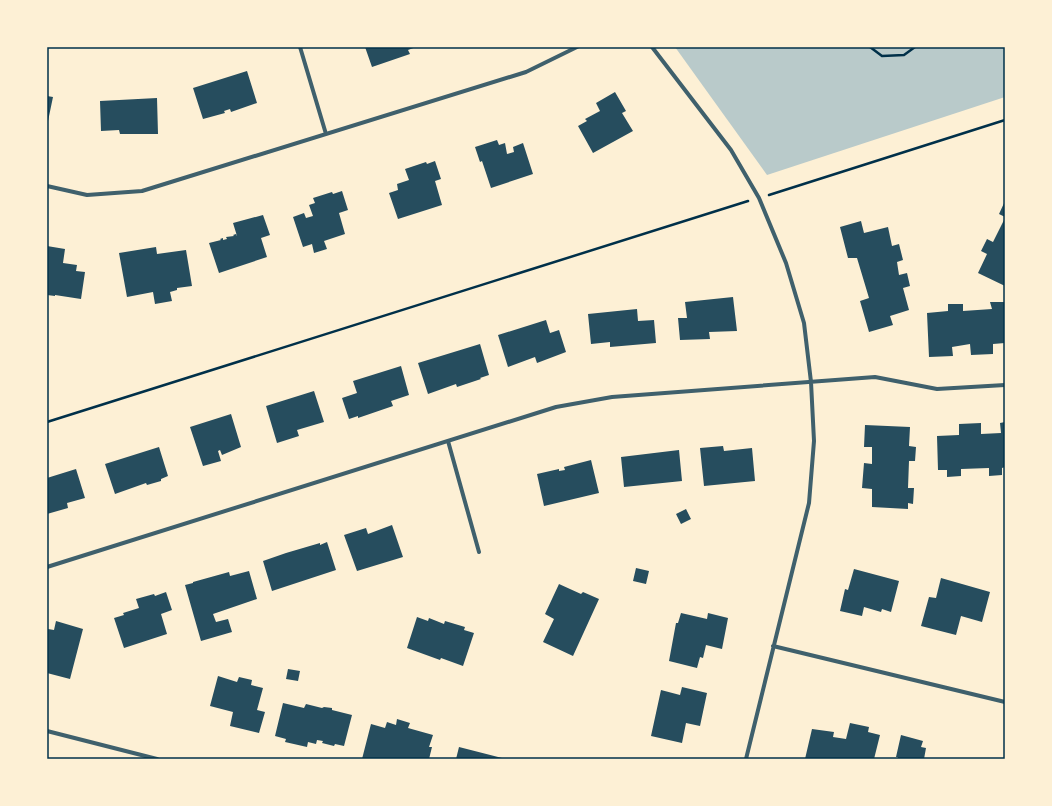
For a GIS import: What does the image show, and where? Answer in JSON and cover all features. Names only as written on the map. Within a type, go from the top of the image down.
[{"type":"street","points":[[300,47],[326,134]]},
{"type":"street","points":[[47,186],[87,195],[142,191],[526,72],[577,47]]},
{"type":"street","points":[[652,47],[731,150],[759,198],[786,263],[804,322],[811,382],[814,440],[809,503],[746,759]]},
{"type":"street","points":[[47,567],[556,407],[612,397],[875,377],[937,390],[1005,385]]},
{"type":"street","points":[[448,441],[479,552]]},
{"type":"street","points":[[773,646],[1005,702]]},
{"type":"street","points":[[47,731],[157,759]]},
{"type":"path","points":[[870,47],[882,56],[904,54],[916,47]]},
{"type":"path","points":[[47,422],[1005,120]]},
{"type":"shaded area","points":[[675,47],[1005,47],[1005,97],[767,175]]},
{"type":"building","points":[[365,47],[416,47],[408,50],[410,54],[372,67]]},
{"type":"building","points":[[247,71],[257,103],[231,112],[230,109],[224,111],[225,113],[203,119],[193,88]]},
{"type":"building","points":[[615,92],[626,111],[622,113],[633,131],[593,153],[578,126],[587,121],[585,119],[600,111],[596,103]]},
{"type":"building","points":[[47,96],[53,97],[48,121],[47,121]]},
{"type":"building","points":[[157,98],[158,134],[120,134],[119,130],[101,131],[100,101]]},
{"type":"building","points":[[497,140],[499,145],[505,143],[507,154],[514,152],[513,147],[523,143],[533,174],[491,188],[482,161],[480,162],[475,147]]},
{"type":"building","points":[[435,161],[441,179],[435,181],[442,205],[398,219],[389,193],[398,190],[397,184],[409,180],[405,169],[426,162],[427,164]]},
{"type":"building","points":[[342,191],[348,210],[339,213],[345,234],[324,241],[327,249],[314,253],[312,244],[303,247],[293,217],[304,213],[306,218],[313,216],[309,205],[315,203],[313,198],[332,192],[333,194]]},
{"type":"building","points":[[1005,201],[1005,217],[999,214]]},
{"type":"building","points":[[263,215],[270,235],[261,238],[267,257],[219,273],[209,243],[221,240],[220,239],[223,238],[223,240],[227,239],[226,237],[234,236],[233,235],[236,234],[237,236],[233,223]]},
{"type":"building","points":[[1005,218],[1005,286],[978,273],[987,254],[981,251],[987,239],[993,242]]},
{"type":"building","points":[[861,221],[864,233],[888,227],[892,246],[899,244],[903,260],[897,262],[899,275],[907,273],[910,286],[903,288],[909,310],[890,316],[893,325],[869,332],[860,301],[869,298],[857,258],[848,258],[840,227]]},
{"type":"building","points":[[47,246],[65,249],[63,263],[77,265],[76,271],[85,272],[81,299],[47,295]]},
{"type":"building","points":[[156,247],[157,254],[186,250],[192,286],[177,288],[177,290],[170,292],[172,301],[155,304],[153,292],[127,297],[119,253]]},
{"type":"building","points":[[733,297],[737,331],[709,332],[710,339],[680,340],[678,318],[687,318],[685,302]]},
{"type":"building","points":[[990,302],[1004,302],[1005,343],[993,344],[993,354],[971,355],[970,344],[952,347],[953,356],[929,357],[927,313],[948,311],[948,304],[963,304],[963,311],[992,309]]},
{"type":"building","points":[[637,309],[638,321],[654,320],[656,343],[610,347],[610,342],[591,344],[588,314]]},
{"type":"building","points":[[546,320],[550,333],[559,330],[566,352],[537,363],[535,357],[508,367],[498,335]]},
{"type":"building","points":[[480,344],[489,375],[457,387],[456,384],[428,394],[418,363]]},
{"type":"building","points":[[401,366],[409,395],[391,401],[393,406],[358,418],[358,416],[349,419],[342,398],[357,393],[353,381]]},
{"type":"building","points":[[314,391],[324,422],[297,430],[299,436],[277,443],[266,406]]},
{"type":"building","points":[[231,414],[241,447],[222,455],[220,450],[218,451],[221,461],[203,466],[190,427]]},
{"type":"building","points":[[1005,422],[1005,467],[1002,468],[1002,475],[989,476],[989,468],[961,469],[961,476],[947,477],[947,470],[938,470],[937,436],[959,435],[959,424],[981,423],[981,434],[1001,433],[1000,423]]},
{"type":"building","points":[[865,425],[910,427],[909,446],[916,447],[915,461],[909,461],[908,488],[914,488],[913,504],[908,503],[908,509],[872,507],[872,489],[862,488],[864,463],[872,464],[872,447],[864,447]]},
{"type":"building","points":[[723,446],[724,451],[752,448],[755,481],[704,486],[700,448]]},
{"type":"building","points":[[159,447],[168,476],[161,479],[161,481],[147,485],[146,483],[115,494],[105,464]]},
{"type":"building","points":[[679,450],[682,481],[624,487],[621,457]]},
{"type":"building","points":[[591,460],[599,493],[544,506],[537,474],[559,469],[559,471],[565,470],[564,467]]},
{"type":"building","points":[[76,469],[85,498],[67,503],[68,508],[47,514],[47,478]]},
{"type":"building","points":[[686,509],[691,519],[681,524],[676,514]]},
{"type":"building","points":[[392,525],[403,557],[357,571],[344,535],[366,528],[368,534]]},
{"type":"building","points":[[327,542],[336,570],[272,591],[263,561]]},
{"type":"building","points":[[636,568],[649,571],[646,584],[633,581]]},
{"type":"building","points":[[854,569],[899,581],[891,612],[882,609],[881,612],[864,607],[862,616],[840,611],[845,589],[848,590]]},
{"type":"building","points":[[249,571],[257,599],[213,614],[216,622],[228,619],[232,632],[201,641],[185,585],[229,572],[230,576]]},
{"type":"building","points":[[941,578],[990,592],[982,622],[961,616],[956,635],[921,626],[929,597],[936,598]]},
{"type":"building","points":[[559,584],[581,594],[583,592],[599,599],[573,656],[543,642],[554,619],[545,614]]},
{"type":"building","points":[[166,592],[172,610],[161,614],[167,634],[124,648],[114,618],[124,615],[123,613],[139,608],[136,599],[154,594],[155,596]]},
{"type":"building","points":[[681,613],[707,619],[708,613],[728,618],[722,649],[706,645],[703,658],[700,657],[697,668],[669,661],[676,623],[678,623]]},
{"type":"building","points":[[417,617],[428,621],[429,618],[444,624],[445,621],[465,627],[464,630],[474,633],[463,666],[441,658],[440,660],[407,648]]},
{"type":"building","points":[[56,621],[83,629],[70,679],[47,673],[47,633],[48,629],[54,630]]},
{"type":"building","points":[[288,669],[300,671],[298,681],[286,679]]},
{"type":"building","points":[[218,676],[237,682],[239,677],[252,680],[251,685],[263,688],[257,710],[265,712],[259,733],[230,726],[233,712],[210,706]]},
{"type":"building","points":[[682,687],[707,693],[700,726],[686,723],[682,743],[651,736],[661,690],[680,695]]},
{"type":"building","points":[[283,703],[304,708],[306,704],[322,708],[332,708],[332,710],[352,715],[344,746],[335,744],[334,746],[317,740],[316,744],[308,742],[307,747],[285,742],[286,739],[275,736]]},
{"type":"building","points":[[397,719],[410,723],[408,728],[433,735],[429,747],[432,747],[429,759],[362,759],[371,724],[385,728],[387,722],[396,725]]},
{"type":"building","points":[[850,723],[869,727],[868,732],[880,735],[874,759],[805,759],[812,729],[834,732],[833,737],[846,739]]},
{"type":"building","points":[[901,735],[923,741],[921,747],[926,748],[924,759],[897,759],[898,757],[896,757]]},
{"type":"building","points":[[459,747],[502,758],[502,759],[456,759]]}]
